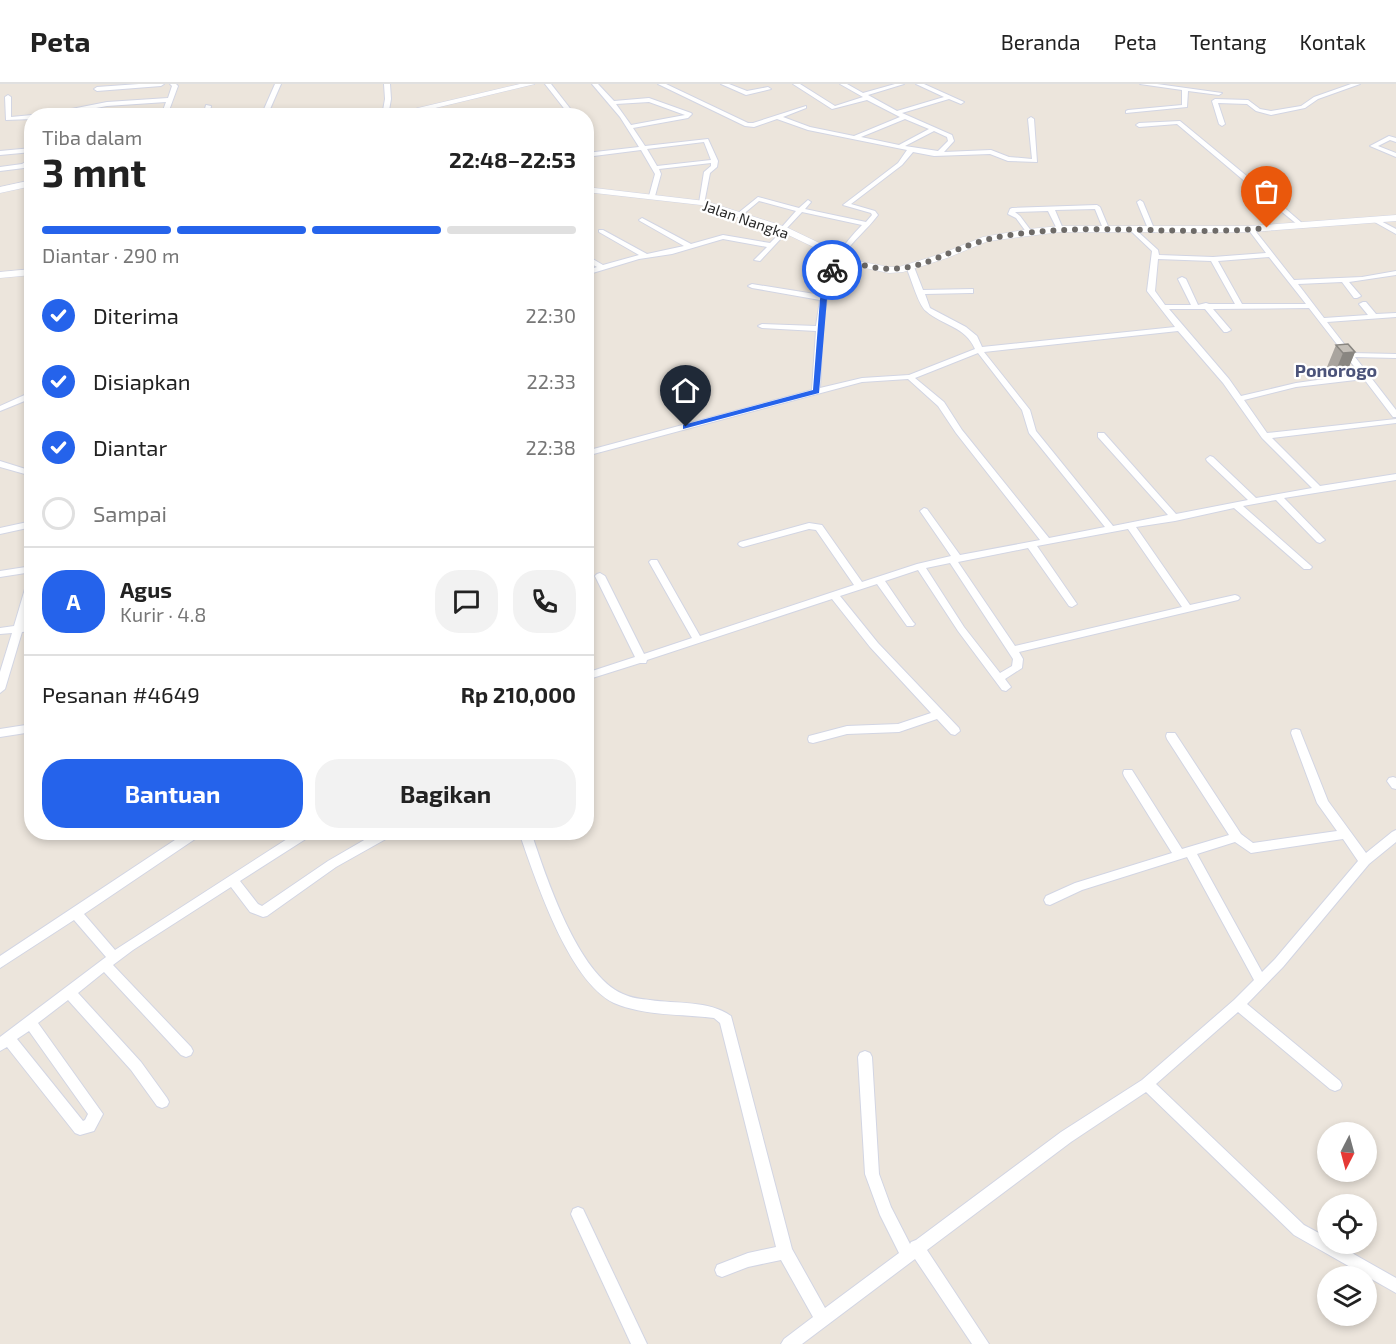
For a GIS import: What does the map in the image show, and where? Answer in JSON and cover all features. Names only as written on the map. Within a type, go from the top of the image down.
[{"type":"main road","points":[[433,108],[518,85],[531,84]]},
{"type":"main road","points":[[0,190],[24,185]]},
{"type":"street","points":[[97,89],[160,84]]},
{"type":"street","points":[[167,108],[173,84]]},
{"type":"street","points":[[268,108],[278,84]]},
{"type":"street","points":[[387,84],[387,108]]},
{"type":"street","points":[[548,84],[567,108]]},
{"type":"street","points":[[595,84],[613,103],[655,168],[659,176],[652,196]]},
{"type":"street","points":[[661,84],[747,125],[754,125],[804,107]]},
{"type":"street","points":[[724,84],[746,93],[768,89]]},
{"type":"street","points":[[796,84],[834,108],[900,84]]},
{"type":"street","points":[[843,84],[904,117],[952,138],[938,154]]},
{"type":"street","points":[[919,84],[962,102]]},
{"type":"street","points":[[1216,84],[1221,101]]},
{"type":"street","points":[[1222,124],[1215,102],[1251,103],[1258,110],[1270,113],[1303,107],[1316,98],[1357,84]]},
{"type":"street","points":[[1142,93],[1143,85],[1219,93]]},
{"type":"street","points":[[1128,112],[1177,108],[1186,105],[1185,90]]},
{"type":"street","points":[[8,97],[4,117],[24,118]]},
{"type":"street","points":[[896,113],[949,97]]},
{"type":"street","points":[[92,108],[107,104],[170,100]]},
{"type":"street","points":[[613,103],[649,100],[689,114],[686,117],[629,127]]},
{"type":"street","points":[[1177,108],[1182,117],[1178,122]]},
{"type":"street","points":[[777,117],[808,128],[911,150],[938,154],[991,152],[1008,159],[1035,161],[1031,118]]},
{"type":"street","points":[[853,138],[904,117]]},
{"type":"street","points":[[1139,125],[1178,122],[1300,225]]},
{"type":"street","points":[[898,147],[934,129]]},
{"type":"street","points":[[1396,140],[1389,138],[1373,146],[1396,154]]},
{"type":"street","points":[[594,154],[706,140],[714,160],[714,167],[707,171],[702,202]]},
{"type":"street","points":[[816,391],[824,298],[830,273],[839,256],[874,213],[846,205],[900,164],[911,150]]},
{"type":"street","points":[[0,153],[24,155]]},
{"type":"street","points":[[655,168],[714,160]]},
{"type":"street","points":[[0,169],[24,166]]},
{"type":"street","points":[[1250,184],[1277,180]]},
{"type":"street","name":"Jalan Nangka","points":[[594,190],[702,202],[784,230],[839,256],[880,270],[910,267],[986,239],[1029,232],[1060,229],[1251,230],[1396,218]]},
{"type":"street","points":[[739,215],[758,199],[867,224]]},
{"type":"street","points":[[758,260],[808,202]]},
{"type":"street","points":[[1140,202],[1152,231]]},
{"type":"street","points":[[1029,232],[1018,217],[1011,214],[1012,210],[1051,209],[1057,206],[1097,207],[1107,231]]},
{"type":"street","points":[[1051,209],[1060,229]]},
{"type":"street","points":[[1373,219],[1396,232]]},
{"type":"street","points":[[642,220],[691,247]]},
{"type":"street","points":[[1251,230],[1396,415]]},
{"type":"street","points":[[601,231],[644,255]]},
{"type":"street","points":[[1134,231],[1156,250],[1157,257],[1150,285],[1163,307],[1239,399],[1265,436],[1318,489]]},
{"type":"street","points":[[594,270],[644,255],[691,247],[723,237],[770,245]]},
{"type":"street","points":[[1157,257],[1213,259],[1272,255]]},
{"type":"street","points":[[1213,259],[1240,307]]},
{"type":"street","points":[[594,262],[602,268]]},
{"type":"street","points":[[910,267],[929,312],[970,333],[979,350],[1026,410],[1032,431],[1112,530]]},
{"type":"street","points":[[0,275],[24,273]]},
{"type":"street","points":[[1292,282],[1394,276]]},
{"type":"street","points":[[1182,279],[1195,306]]},
{"type":"street","points":[[1344,280],[1357,296]]},
{"type":"street","points":[[752,286],[824,298]]},
{"type":"street","points":[[921,292],[970,291]]},
{"type":"street","points":[[1363,304],[1374,317]]},
{"type":"street","points":[[1206,305],[1227,330]]},
{"type":"street","points":[[1163,307],[1311,306]]},
{"type":"street","points":[[1321,320],[1396,315]]},
{"type":"street","points":[[762,326],[821,329]]},
{"type":"street","points":[[594,452],[862,380],[910,377],[979,350],[1180,329]]},
{"type":"street","points":[[1349,355],[1396,356]]},
{"type":"street","points":[[1239,399],[1307,383],[1366,376]]},
{"type":"street","points":[[910,377],[941,404],[1047,542]]},
{"type":"street","points":[[0,409],[24,398]]},
{"type":"street","points":[[1265,436],[1396,421]]},
{"type":"street","points":[[1101,435],[1175,518]]},
{"type":"street","points":[[1210,459],[1255,502]]},
{"type":"street","points":[[0,464],[24,472]]},
{"type":"street","points":[[594,675],[920,566],[1318,489],[1396,477]]},
{"type":"street","points":[[1278,497],[1320,540]]},
{"type":"street","points":[[1237,506],[1307,567]]},
{"type":"street","points":[[920,566],[961,629],[1003,683],[1017,668],[1018,659],[924,511]]},
{"type":"street","points":[[0,531],[24,526]]},
{"type":"street","points":[[743,544],[809,526],[819,527],[860,586]]},
{"type":"street","points":[[1131,526],[1188,609]]},
{"type":"street","points":[[1031,544],[1072,604]]},
{"type":"street","points":[[654,562],[698,641]]},
{"type":"street","points":[[0,574],[24,570]]},
{"type":"street","points":[[600,576],[642,660]]},
{"type":"street","points":[[879,579],[910,624]]},
{"type":"street","points":[[835,596],[874,645],[955,731]]},
{"type":"street","points":[[1013,650],[1235,598]]},
{"type":"street","points":[[0,689],[24,607]]},
{"type":"street","points":[[0,631],[24,629]]},
{"type":"street","points":[[813,739],[847,730],[898,728],[939,714]]},
{"type":"street","points":[[0,733],[24,729]]},
{"type":"street","points":[[1296,733],[1323,802],[1365,861]]},
{"type":"street","points":[[1170,736],[1237,837],[1251,848],[1259,849],[1345,834]]},
{"type":"street","points":[[1128,773],[1185,854],[1260,980]]},
{"type":"street","points":[[789,1344],[1066,1137],[1146,1084],[1238,1004],[1317,920],[1365,861],[1396,835]]},
{"type":"street","points":[[1050,900],[1079,886],[1237,837]]},
{"type":"street","points":[[0,963],[185,840]]},
{"type":"street","points":[[30,1022],[96,1114],[89,1126],[80,1128],[4,1042],[30,1022],[69,992],[110,961],[295,840]]},
{"type":"street","points":[[232,880],[254,908],[263,912],[332,864],[375,840]]},
{"type":"street","points":[[528,840],[550,901],[582,961],[603,989],[619,998],[717,1013],[726,1020],[785,1252],[822,1320]]},
{"type":"street","points":[[75,912],[110,961],[186,1050]]},
{"type":"street","points":[[69,992],[136,1066],[162,1102]]},
{"type":"street","points":[[1238,1004],[1335,1085]]},
{"type":"street","points":[[865,1057],[872,1174],[911,1251],[981,1344]]},
{"type":"street","points":[[1146,1084],[1299,1230],[1396,1286]]},
{"type":"street","points":[[578,1214],[639,1344]]},
{"type":"street","points":[[722,1270],[748,1260],[785,1252]]},
{"type":"building","points":[[1348,344],[1355,352],[1343,353],[1336,345]]},
{"type":"way so far","points":[[832,270],[839,256],[868,268],[900,270],[986,239],[1060,229],[1134,231],[1267,228]]},
{"type":"district","name":"Ponorogo","points":[[1336,370]]},
{"type":"route","points":[[686,427],[816,391],[824,299],[832,270]]}]
